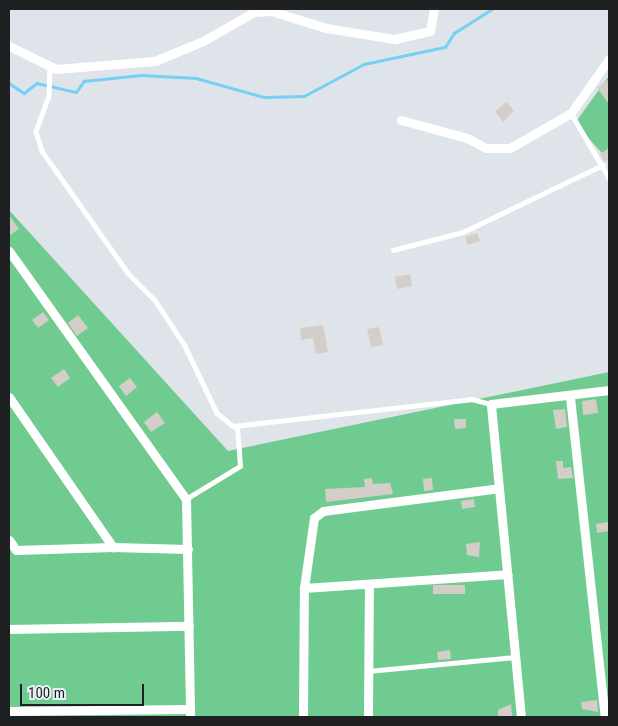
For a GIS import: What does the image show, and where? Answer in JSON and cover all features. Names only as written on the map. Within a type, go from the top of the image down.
[{"type":"street","points":[[9,46],[56,69],[155,61],[203,41],[254,12],[271,11],[326,28],[395,39],[430,31],[434,9]]},
{"type":"street","points":[[401,120],[467,138],[486,148],[510,148],[571,113],[608,65]]},
{"type":"street","points":[[9,251],[186,499],[190,713],[9,711]]},
{"type":"street","points":[[521,717],[491,404],[570,397],[609,390]]},
{"type":"street","points":[[9,397],[113,547]]},
{"type":"street","points":[[570,397],[606,717]]},
{"type":"street","points":[[303,717],[304,588],[310,530],[323,511],[498,488]]},
{"type":"street","points":[[9,540],[12,550],[113,547],[188,549]]},
{"type":"street","points":[[304,588],[369,587],[508,574]]},
{"type":"street","points":[[368,717],[369,587]]},
{"type":"street","points":[[9,629],[189,626]]},
{"type":"lane","points":[[50,66],[49,90],[36,132],[42,151],[128,273],[155,300],[179,336],[217,413],[237,426],[472,398],[491,404]]},
{"type":"lane","points":[[571,113],[609,178]]},
{"type":"lane","points":[[393,250],[463,232],[603,165]]},
{"type":"lane","points":[[186,499],[240,466],[237,426]]},
{"type":"lane","points":[[368,671],[516,657]]},
{"type":"green space","points":[[609,76],[609,161],[575,123]]},
{"type":"green space","points":[[9,210],[228,451],[609,372],[609,717],[9,717]]},
{"type":"building","points":[[609,79],[609,104],[597,88]]},
{"type":"building","points":[[507,102],[514,111],[503,122],[495,111]]},
{"type":"building","points":[[609,148],[609,159],[605,162],[600,154]]},
{"type":"building","points":[[9,215],[19,229],[9,236]]},
{"type":"building","points":[[477,233],[480,241],[468,245],[465,237]]},
{"type":"building","points":[[410,274],[412,286],[397,289],[395,277]]},
{"type":"building","points":[[43,312],[49,320],[38,328],[32,320]]},
{"type":"building","points":[[78,315],[88,328],[77,336],[68,323]]},
{"type":"building","points":[[323,325],[328,352],[316,354],[313,338],[301,340],[300,328]]},
{"type":"building","points":[[379,327],[383,345],[371,347],[367,329]]},
{"type":"building","points":[[64,369],[70,378],[58,387],[51,378]]},
{"type":"building","points":[[130,378],[137,387],[126,396],[119,386]]},
{"type":"building","points":[[596,399],[598,413],[583,415],[582,401]]},
{"type":"building","points":[[565,409],[567,427],[556,429],[553,410]]},
{"type":"building","points":[[157,412],[165,423],[151,432],[144,422]]},
{"type":"building","points":[[454,419],[466,419],[466,428],[455,429]]},
{"type":"building","points":[[556,461],[563,461],[563,468],[571,467],[573,478],[558,479]]},
{"type":"building","points":[[372,478],[373,484],[390,483],[393,494],[326,502],[325,489],[365,487],[364,479]]},
{"type":"building","points":[[432,478],[433,490],[424,491],[423,479]]},
{"type":"building","points":[[474,499],[475,507],[462,509],[461,501]]},
{"type":"building","points":[[608,522],[609,531],[597,533],[596,524]]},
{"type":"building","points":[[480,542],[479,557],[467,555],[466,544]]},
{"type":"building","points":[[433,585],[465,585],[465,594],[433,594]]},
{"type":"building","points":[[450,650],[451,659],[438,660],[437,652]]},
{"type":"building","points":[[597,700],[598,712],[582,709],[581,702]]},
{"type":"building","points":[[511,704],[512,716],[498,717],[498,710]]},
{"type":"waterway","points":[[9,83],[24,93],[37,83],[76,92],[84,81],[141,75],[196,78],[264,97],[304,96],[364,64],[445,47],[454,33],[492,9]]}]
